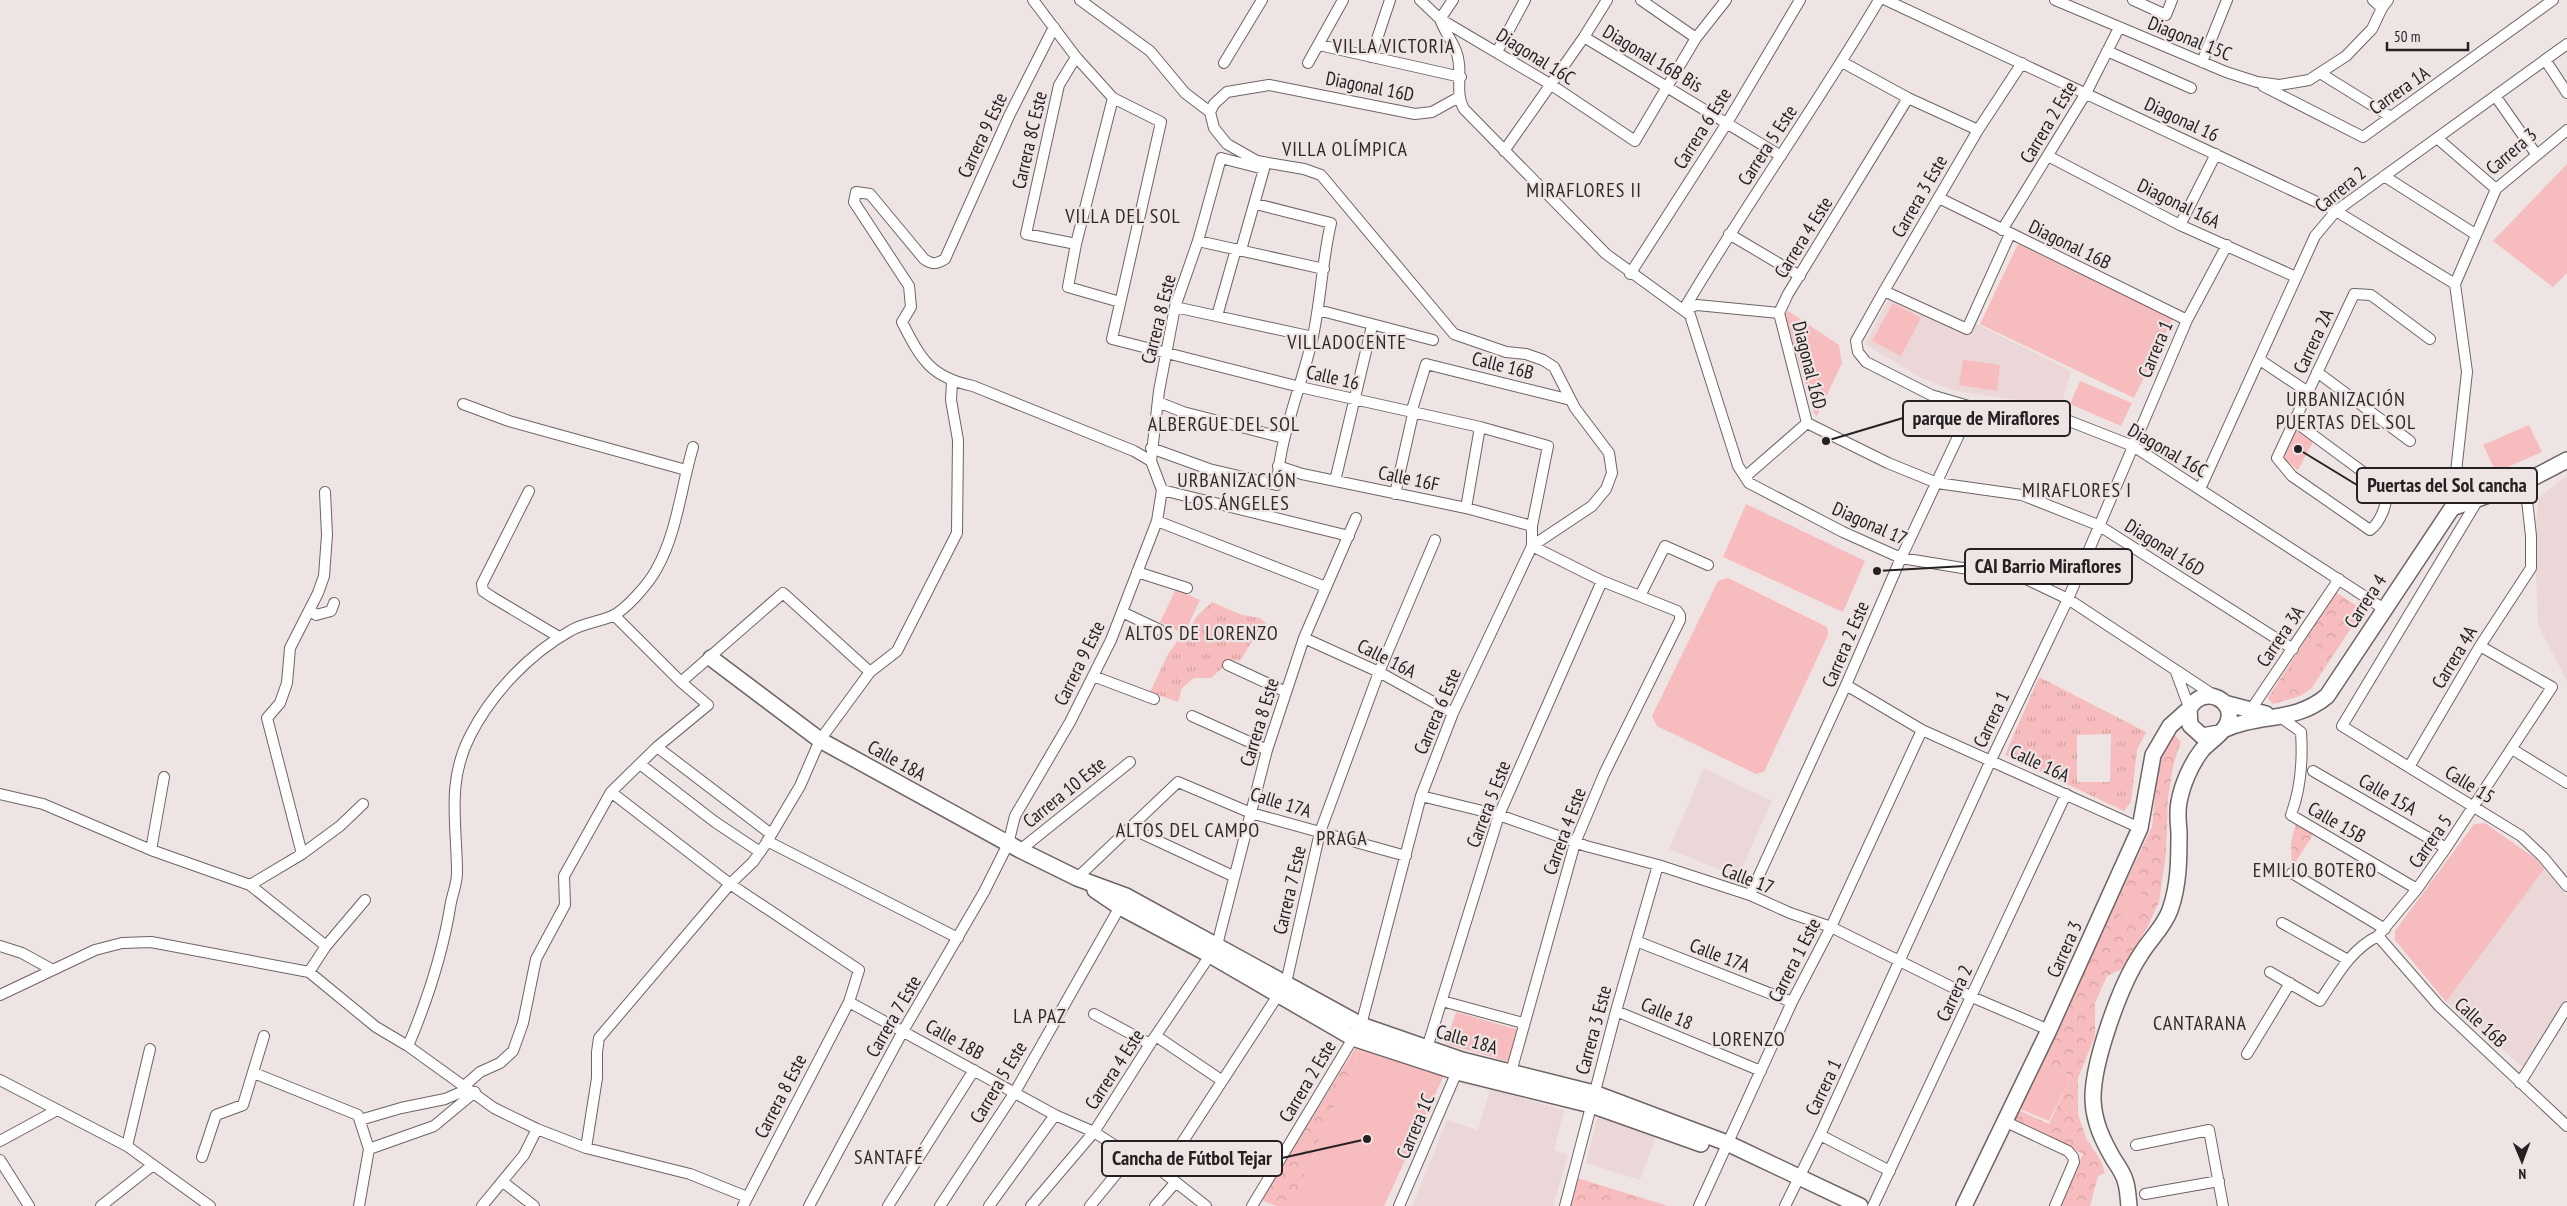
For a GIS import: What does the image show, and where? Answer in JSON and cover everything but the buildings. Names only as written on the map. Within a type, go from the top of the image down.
[{"type":"street","points":[[1033,0],[1076,57],[1113,98],[1161,122],[1120,302],[1068,286],[1076,244],[1113,98]]},
{"type":"street","points":[[1080,0],[1150,51],[1185,93],[1210,112],[1214,128],[1227,144],[1257,161],[1304,169],[1321,175],[1454,334],[1506,352],[1526,354],[1543,360],[1554,367],[1571,400],[1609,453],[1612,473],[1606,489],[1592,506],[1532,546]]},
{"type":"street","points":[[1224,63],[1262,0]]},
{"type":"street","points":[[1308,63],[1343,0]]},
{"type":"street","points":[[1371,57],[1390,0]]},
{"type":"street","name":"Diagonal 16C","points":[[1420,0],[1440,19],[1550,84],[1635,141],[1667,86]]},
{"type":"street","points":[[1454,0],[1440,19],[1456,52],[1461,77],[1459,97],[1464,110],[1606,254],[1630,274],[1684,309],[1690,315],[1696,328],[1738,466],[1744,477],[1807,423]]},
{"type":"street","points":[[1497,52],[1525,0]]},
{"type":"street","points":[[1504,151],[1584,37],[1607,0]]},
{"type":"street","points":[[1641,0],[1696,38]]},
{"type":"street","points":[[1667,86],[1696,38],[1726,0]]},
{"type":"street","name":"Carrera 6 Este","points":[[1630,274],[1727,123],[1800,0]]},
{"type":"street","name":"Carrera 5 Este","points":[[1684,309],[1729,234],[1842,62],[1878,0]]},
{"type":"street","name":"Diagonal 16","points":[[1886,0],[2336,211],[2455,284]]},
{"type":"street","name":"Diagonal 15C","points":[[2056,0],[2118,28],[2257,82],[2363,137]]},
{"type":"street","points":[[2133,0],[2166,15],[2172,0]]},
{"type":"street","points":[[2202,62],[2227,0]]},
{"type":"street","points":[[2373,0],[2385,4],[2368,34],[2346,56],[2321,72],[2391,117]]},
{"type":"street","name":"Carrera 1A","points":[[2363,137],[2553,0]]},
{"type":"street","name":"Carrera 9 Este","points":[[952,382],[930,366],[916,350],[902,322],[912,307],[909,286],[854,202],[856,192],[870,194],[924,259],[930,263],[938,263],[945,259],[1009,116],[1054,27]]},
{"type":"street","name":"Carrera 2 Este","points":[[1884,291],[1967,328],[2006,232],[2048,156],[2086,94],[2118,28]]},
{"type":"street","name":"Diagonal 16B Bis","points":[[1584,37],[1781,156]]},
{"type":"street","name":"Carrera 2","points":[[2200,489],[2315,236],[2336,211],[2567,44]]},
{"type":"street","points":[[1319,45],[1461,77]]},
{"type":"street","points":[[2107,51],[2191,88]]},
{"type":"street","name":"Carrera 8C Este","points":[[1076,57],[1059,85],[1026,234],[1076,244]]},
{"type":"street","points":[[2546,61],[2567,93]]},
{"type":"street","points":[[1842,62],[1908,98],[1978,130]]},
{"type":"street","name":"Carrera 3 Este","points":[[1858,352],[1856,341],[1884,291],[1978,130],[2022,63]]},
{"type":"street","name":"Diagonal 15C","points":[[2257,82],[2279,85],[2294,84],[2321,72]]},
{"type":"street","name":"Diagonal 16D","points":[[1210,112],[1214,104],[1227,92],[1269,85],[1415,114],[1432,112],[1459,97]]},
{"type":"street","points":[[2496,97],[2536,154]]},
{"type":"street","name":"Carrera 4 Este","points":[[1779,312],[1908,98]]},
{"type":"street","name":"Carrera 3","points":[[2475,234],[2496,188],[2567,130]]},
{"type":"street","points":[[2437,138],[2496,188]]},
{"type":"street","points":[[2180,225],[2216,154]]},
{"type":"street","name":"Diagonal 16A","points":[[2048,156],[2180,225],[2296,277]]},
{"type":"street","name":"Carrera 8 Este","points":[[1162,490],[1151,461],[1151,448],[1166,353],[1175,307],[1198,241],[1221,158],[1264,169],[1238,250]]},
{"type":"street","points":[[2384,176],[2475,234],[2455,284],[2467,372],[2452,508],[2525,482],[2567,460]]},
{"type":"street","name":"Diagonal 16B","points":[[1939,198],[2187,320]]},
{"type":"street","points":[[1151,448],[1209,469],[1277,485],[1278,466],[1284,438],[1300,387],[1318,310],[1324,269],[1323,255],[1331,224],[1256,204]]},
{"type":"street","points":[[1729,234],[1800,276]]},
{"type":"street","points":[[1198,241],[1324,269]]},
{"type":"street","name":"Carrera 1","points":[[1784,1206],[1798,1182],[1820,1135],[1991,760],[2068,599],[2187,320],[2227,245]]},
{"type":"street","points":[[1217,316],[1238,250]]},
{"type":"street","name":"Carrera 2A","points":[[2294,421],[2386,489],[2386,501],[2377,524],[2366,529],[2292,476],[2277,458],[2294,421],[2308,392],[2317,372],[2354,294],[2371,295],[2430,339]]},
{"type":"street","name":"Calle 16","points":[[1120,302],[1112,339],[1412,414],[1480,427],[1548,446],[1532,526]]},
{"type":"street","points":[[1684,309],[1697,305],[1779,312]]},
{"type":"street","points":[[1175,307],[1312,337]]},
{"type":"street","points":[[1318,310],[1372,326],[1433,340]]},
{"type":"street","name":"Diagonal 16D","points":[[1779,312],[1807,423],[1888,463],[1937,483],[2022,495],[2098,525],[2293,649]]},
{"type":"street","points":[[1335,481],[1372,326]]},
{"type":"street","name":"Diagonal 16C","points":[[1858,352],[1866,362],[1931,395],[1972,407],[2059,417],[2133,446],[2384,609]]},
{"type":"street","points":[[2260,360],[2308,392]]},
{"type":"street","name":"Calle 16B","points":[[1412,414],[1426,364],[1571,400]]},
{"type":"street","points":[[2317,372],[2410,440]]},
{"type":"street","points":[[586,1148],[597,1078],[596,1052],[599,1038],[730,884],[753,862],[800,786],[820,740],[870,672],[897,651],[958,533],[958,440],[951,400],[952,382],[973,386],[1134,451],[1151,461]]},
{"type":"street","points":[[1158,402],[1184,412],[1284,438]]},
{"type":"street","points":[[463,404],[510,421],[686,470]]},
{"type":"street","name":"Carrera 2 Este","points":[[1750,895],[1846,685],[1901,558],[1972,407]]},
{"type":"street","points":[[1395,494],[1412,414]]},
{"type":"street","points":[[1466,508],[1480,427]]},
{"type":"street","points":[[408,1046],[428,1000],[448,926],[457,874],[453,808],[455,781],[469,737],[487,708],[509,680],[559,637],[572,629],[614,615],[633,599],[656,571],[665,551],[693,447]]},
{"type":"street","name":"Calle 16F","points":[[1278,466],[1302,474],[1466,508],[1532,526]]},
{"type":"street","name":"Diagonal 17","points":[[1744,477],[1749,483],[1843,532],[1901,558],[2024,578],[2068,599],[2222,701]]},
{"type":"street","name":"Carrera 4A","points":[[2409,767],[2480,646],[2530,568],[2531,536],[2525,482]]},
{"type":"street","points":[[1162,490],[1349,536]]},
{"type":"street","name":"Carrera 9 Este","points":[[1014,847],[1016,816],[1070,722],[1122,612],[1157,520],[1162,490]]},
{"type":"street","points":[[529,491],[482,584],[484,591],[492,597],[559,637]]},
{"type":"street","points":[[302,854],[267,718],[280,703],[287,683],[290,648],[310,610],[324,576],[328,535],[325,492]]},
{"type":"street","name":"Calle 15","points":[[2479,498],[2342,726],[2521,836],[2543,857],[2567,886]]},
{"type":"street","name":"Carrera 4","points":[[2221,732],[2250,720],[2280,716],[2313,708],[2327,696],[2452,508]]},
{"type":"street","name":"Carrera 8 Este","points":[[1213,950],[1267,750],[1286,692],[1304,638],[1356,518]]},
{"type":"street","points":[[1157,520],[1326,587]]},
{"type":"street","points":[[1532,526],[1532,546]]},
{"type":"street","name":"Carrera 7 Este","points":[[1163,1172],[1221,1080],[1286,983],[1320,832],[1379,672],[1435,540]]},
{"type":"street","points":[[1532,546],[1602,581],[1640,596],[1665,546],[1708,565]]},
{"type":"street","name":"Carrera 6 Este","points":[[1360,1025],[1421,796],[1454,713],[1532,546]]},
{"type":"street","points":[[1137,572],[1187,588]]},
{"type":"street","name":"Carrera 3A","points":[[2250,711],[2339,579]]},
{"type":"street","name":"Carrera 5 Este","points":[[1427,1048],[1499,816],[1602,581]]},
{"type":"street","points":[[681,682],[783,593],[870,672]]},
{"type":"street","name":"Carrera 4 Este","points":[[1511,1072],[1575,843],[1604,774],[1680,620],[1680,615],[1676,611],[1640,596]]},
{"type":"street","points":[[310,610],[316,614],[326,613],[331,611],[334,603]]},
{"type":"street","points":[[1122,612],[1160,630]]},
{"type":"street","points":[[369,1149],[434,1126],[468,1090],[480,1072],[500,1063],[513,1051],[523,1023],[536,959],[565,904],[564,876],[611,792],[656,747],[708,705],[681,682],[614,615]]},
{"type":"street","name":"Calle 16A","points":[[1304,638],[1379,672],[1454,713]]},
{"type":"street","name":"Carrera 5","points":[[2290,983],[2320,1001],[2348,960],[2382,932],[2417,889],[2446,848],[2552,687],[2480,646]]},
{"type":"street","name":"Calle 18A","points":[[710,658],[820,740],[1014,847],[1123,901],[1213,950],[1286,983],[1360,1025],[1427,1048],[1460,1066],[1511,1072],[1725,1147],[1798,1182],[1860,1206]]},
{"type":"street","points":[[1228,664],[1286,692]]},
{"type":"street","points":[[2175,671],[2189,708]]},
{"type":"street","points":[[1093,676],[1154,699]]},
{"type":"street","name":"Calle 16A","points":[[1846,685],[1922,730],[2140,828]]},
{"type":"street","points":[[2129,1206],[2125,1179],[2099,1130],[2094,1106],[2094,1077],[2121,994],[2140,955],[2159,931],[2169,912],[2178,884],[2179,802],[2186,779],[2192,765],[2202,750],[2221,732],[2228,719],[2222,701],[2206,695],[2199,697],[2189,708],[2187,717],[2195,732],[2202,736],[2221,732]]},
{"type":"street","name":"Carrera 4","points":[[2222,701],[2250,711],[2280,716]]},
{"type":"street","name":"Carrera 3","points":[[1964,1206],[2049,1030],[2140,828],[2153,756],[2170,726],[2189,708]]},
{"type":"street","points":[[1192,716],[1267,750]]},
{"type":"street","name":"Calle 15B","points":[[2280,716],[2301,732],[2302,756],[2298,796],[2291,815],[2417,889]]},
{"type":"street","name":"Carrera 1 Este","points":[[1699,1206],[1792,1002],[1831,926],[1922,730]]},
{"type":"street","points":[[656,747],[769,837],[958,938]]},
{"type":"street","points":[[2512,749],[2567,783]]},
{"type":"street","name":"Carrera 10 Este","points":[[1014,847],[1130,762]]},
{"type":"street","points":[[640,764],[715,822],[760,852]]},
{"type":"street","name":"Calle 15A","points":[[2313,771],[2446,848]]},
{"type":"street","points":[[151,850],[164,777]]},
{"type":"street","name":"Calle 17A","points":[[1130,828],[1178,782],[1251,813],[1406,856]]},
{"type":"street","points":[[611,792],[730,884],[859,970],[849,1002]]},
{"type":"street","points":[[0,794],[44,804],[151,850],[250,885],[326,946]]},
{"type":"street","name":"Carrera 2","points":[[1873,1206],[2066,794]]},
{"type":"street","name":"Calle 17","points":[[1421,796],[1499,816],[1575,843],[1658,865],[1750,895],[1790,913],[1831,926],[1972,997],[2049,1030]]},
{"type":"street","points":[[250,885],[302,854],[340,826],[362,804]]},
{"type":"street","points":[[1077,878],[1130,828],[1233,876]]},
{"type":"street","name":"Carrera 7 Este","points":[[810,1206],[903,1031],[984,892],[1014,847]]},
{"type":"street","name":"Carrera 3 Este","points":[[1565,1206],[1616,1010],[1658,865]]},
{"type":"street","name":"Calle 16B","points":[[2292,873],[2382,932],[2439,1006],[2567,1126]]},
{"type":"street","points":[[309,972],[326,946],[365,900]]},
{"type":"street","name":"Carrera 5 Este","points":[[940,1206],[1015,1092],[1123,901]]},
{"type":"street","points":[[2282,923],[2348,960]]},
{"type":"street","name":"Calle 17A","points":[[1636,941],[1792,1002]]},
{"type":"street","points":[[0,994],[95,950],[122,943],[151,942],[309,972],[376,1027],[408,1046],[494,1108],[537,1130],[586,1148],[690,1174],[745,1201]]},
{"type":"street","points":[[0,946],[22,953],[51,969]]},
{"type":"street","name":"Carrera 4 Este","points":[[1031,1206],[1094,1132],[1213,950]]},
{"type":"street","name":"Calle 18A","points":[[1213,950],[1278,996],[1353,1038],[1592,1099]]},
{"type":"street","points":[[2247,1054],[2290,983],[2270,972]]},
{"type":"street","points":[[1442,1001],[1524,1023]]},
{"type":"street","name":"Carrera 8 Este","points":[[745,1201],[849,1002]]},
{"type":"street","name":"Calle 18B","points":[[849,1002],[1055,1115],[1094,1132],[1131,1156],[1163,1172],[1206,1206]]},
{"type":"street","points":[[2520,1082],[2567,1007]]},
{"type":"street","name":"Calle 18","points":[[1616,1010],[1761,1071]]},
{"type":"street","points":[[1094,1014],[1153,1040],[1221,1080]]},
{"type":"street","name":"Carrera 2 Este","points":[[1252,1206],[1360,1025]]},
{"type":"street","points":[[202,1157],[216,1115],[243,1105],[264,1036]]},
{"type":"street","points":[[128,1146],[150,1049]]},
{"type":"street","name":"Carrera 1C","points":[[1400,1206],[1460,1066]]},
{"type":"street","points":[[888,1206],[974,1070]]},
{"type":"street","points":[[254,1073],[358,1115],[369,1149],[359,1206]]},
{"type":"street","points":[[0,1080],[128,1146],[210,1206]]},
{"type":"street","points":[[360,1120],[408,1106],[445,1099],[468,1090]]},
{"type":"street","points":[[0,1141],[57,1110]]},
{"type":"street","points":[[988,1206],[1055,1115]]},
{"type":"street","points":[[2004,1121],[2068,1151],[2073,1157],[2074,1162],[2055,1206]]},
{"type":"street","points":[[482,1206],[524,1155],[537,1130]]},
{"type":"street","points":[[2136,1145],[2209,1130],[2223,1206]]},
{"type":"street","points":[[1820,1135],[1890,1170]]},
{"type":"street","points":[[1090,1206],[1131,1156]]},
{"type":"street","points":[[0,1160],[29,1206]]},
{"type":"street","points":[[101,1206],[153,1166]]},
{"type":"street","points":[[2145,1194],[2219,1181]]},
{"type":"street","points":[[503,1182],[534,1206]]},
{"type":"street","name":"Calle 18A","points":[[1798,1182],[1839,1206]]},
{"type":"street","points":[[1154,1206],[1175,1183]]},
{"type":"shaded area","points":[[1890,297],[1968,334],[1975,323],[2071,371],[2061,407],[1952,390],[1920,377],[1865,344]]},
{"type":"shaded area","points":[[2567,476],[2567,681],[2538,625],[2535,549],[2538,498]]},
{"type":"shaded area","points":[[1704,768],[1772,801],[1738,877],[1669,849]]},
{"type":"shaded area","points":[[2544,869],[2567,896],[2567,998],[2523,1067],[2446,1002]]},
{"type":"shaded area","points":[[1490,1089],[1564,1110],[1554,1150],[1568,1155],[1553,1206],[1412,1206],[1447,1120],[1478,1130]]},
{"type":"shaded area","points":[[1599,1111],[1657,1133],[1640,1180],[1586,1163]]},
{"type":"green space","points":[[2567,164],[2567,273],[2553,287],[2493,241]]},
{"type":"green space","points":[[2018,244],[2173,318],[2134,398],[1980,324]]},
{"type":"green space","points":[[1893,303],[1921,318],[1901,356],[1872,341]]},
{"type":"green space","points":[[1788,311],[1839,345],[1842,363],[1817,416],[1814,413],[1785,314]]},
{"type":"green space","points":[[1963,360],[2000,365],[1997,391],[1959,385]]},
{"type":"green space","points":[[2080,381],[2132,403],[2121,426],[2070,404]]},
{"type":"green space","points":[[2529,425],[2542,452],[2496,472],[2483,445]]},
{"type":"green space","points":[[2297,429],[2313,442],[2298,470],[2281,457]]},
{"type":"green space","points":[[1746,504],[1865,561],[1843,612],[1723,557]]},
{"type":"green space","points":[[1728,578],[1827,627],[1828,635],[1764,772],[1756,774],[1657,726],[1652,716],[1718,581]]},
{"type":"green space","points":[[1176,589],[1200,600],[1184,634],[1160,622]]},
{"type":"green space","points":[[2336,592],[2363,610],[2311,689],[2300,696],[2273,704],[2268,698]]},
{"type":"green space","points":[[1212,602],[1242,615],[1260,618],[1267,624],[1261,632],[1258,631],[1240,661],[1231,660],[1211,678],[1194,678],[1182,688],[1178,702],[1150,692],[1168,654],[1178,640],[1188,631],[1197,616]]},
{"type":"green space","points":[[2308,641],[2328,654],[2304,692],[2284,682]]},
{"type":"green space","points":[[2039,677],[2146,732],[2137,750],[2131,802],[2124,811],[2005,755]],"holes":[[[2111,734],[2110,782],[2077,782],[2077,735]]]},
{"type":"green space","points":[[2173,733],[2181,742],[2174,762],[2168,798],[2166,854],[2159,902],[2148,926],[2122,969],[2107,976],[2095,1003],[2095,1036],[2078,1078],[2078,1114],[2086,1138],[2101,1161],[2105,1173],[2098,1176],[2090,1206],[2058,1206],[2083,1154],[2011,1119],[2016,1109],[2049,1124],[2071,1076],[2041,1060],[2152,827],[2160,753]]},
{"type":"green space","points":[[2296,823],[2314,833],[2292,868],[2291,842]]},
{"type":"green space","points":[[2485,823],[2536,859],[2544,869],[2446,1002],[2395,940],[2395,931],[2474,824]]},
{"type":"green space","points":[[2133,890],[2146,895],[2134,924],[2120,917]]},
{"type":"green space","points":[[1456,1012],[1519,1030],[1510,1062],[1446,1044]]},
{"type":"green space","points":[[1356,1047],[1359,1049],[1291,1206],[1277,1206],[1261,1200]]},
{"type":"green space","points":[[1359,1049],[1445,1073],[1384,1206],[1291,1206]]},
{"type":"green space","points":[[2041,1060],[2071,1076],[2049,1121],[2020,1109]]},
{"type":"green space","points":[[1577,1178],[1668,1206],[1570,1206]]},
{"type":"place","name":"parque de Miraflores","points":[[1826,441]]},
{"type":"place","name":"Puertas del Sol cancha","points":[[2298,449]]},
{"type":"place","name":"CAI Barrio Miraflores","points":[[1877,571]]},
{"type":"place","name":"Cancha de Fútbol Tejar","points":[[1367,1139]]},
{"type":"district","name":"VILLA VICTORIA","points":[[1394,46]]},
{"type":"district","name":"VILLA OLÍMPICA","points":[[1345,149]]},
{"type":"district","name":"MIRAFLORES II","points":[[1584,190]]},
{"type":"district","name":"VILLA DEL SOL","points":[[1123,216]]},
{"type":"district","name":"VILLADOCENTE","points":[[1347,342]]},
{"type":"district","name":"URBANIZACIÓN PUERTAS DEL SOL","points":[[2346,410]]},
{"type":"district","name":"ALBERGUE DEL SOL","points":[[1224,424]]},
{"type":"district","name":"MIRAFLORES I","points":[[2077,490]]},
{"type":"district","name":"URBANIZACIÓN LOS ÁNGELES","points":[[1237,492]]},
{"type":"district","name":"ALTOS DE LORENZO","points":[[1202,633]]},
{"type":"district","name":"ALTOS DEL CAMPO","points":[[1188,830]]},
{"type":"district","name":"PRAGA","points":[[1342,838]]},
{"type":"district","name":"EMILIO BOTERO","points":[[2315,870]]},
{"type":"district","name":"LA PAZ","points":[[1040,1016]]},
{"type":"district","name":"CANTARANA","points":[[2200,1023]]},
{"type":"district","name":"LORENZO","points":[[1749,1039]]},
{"type":"district","name":"SANTAFÉ","points":[[889,1157]]}]
